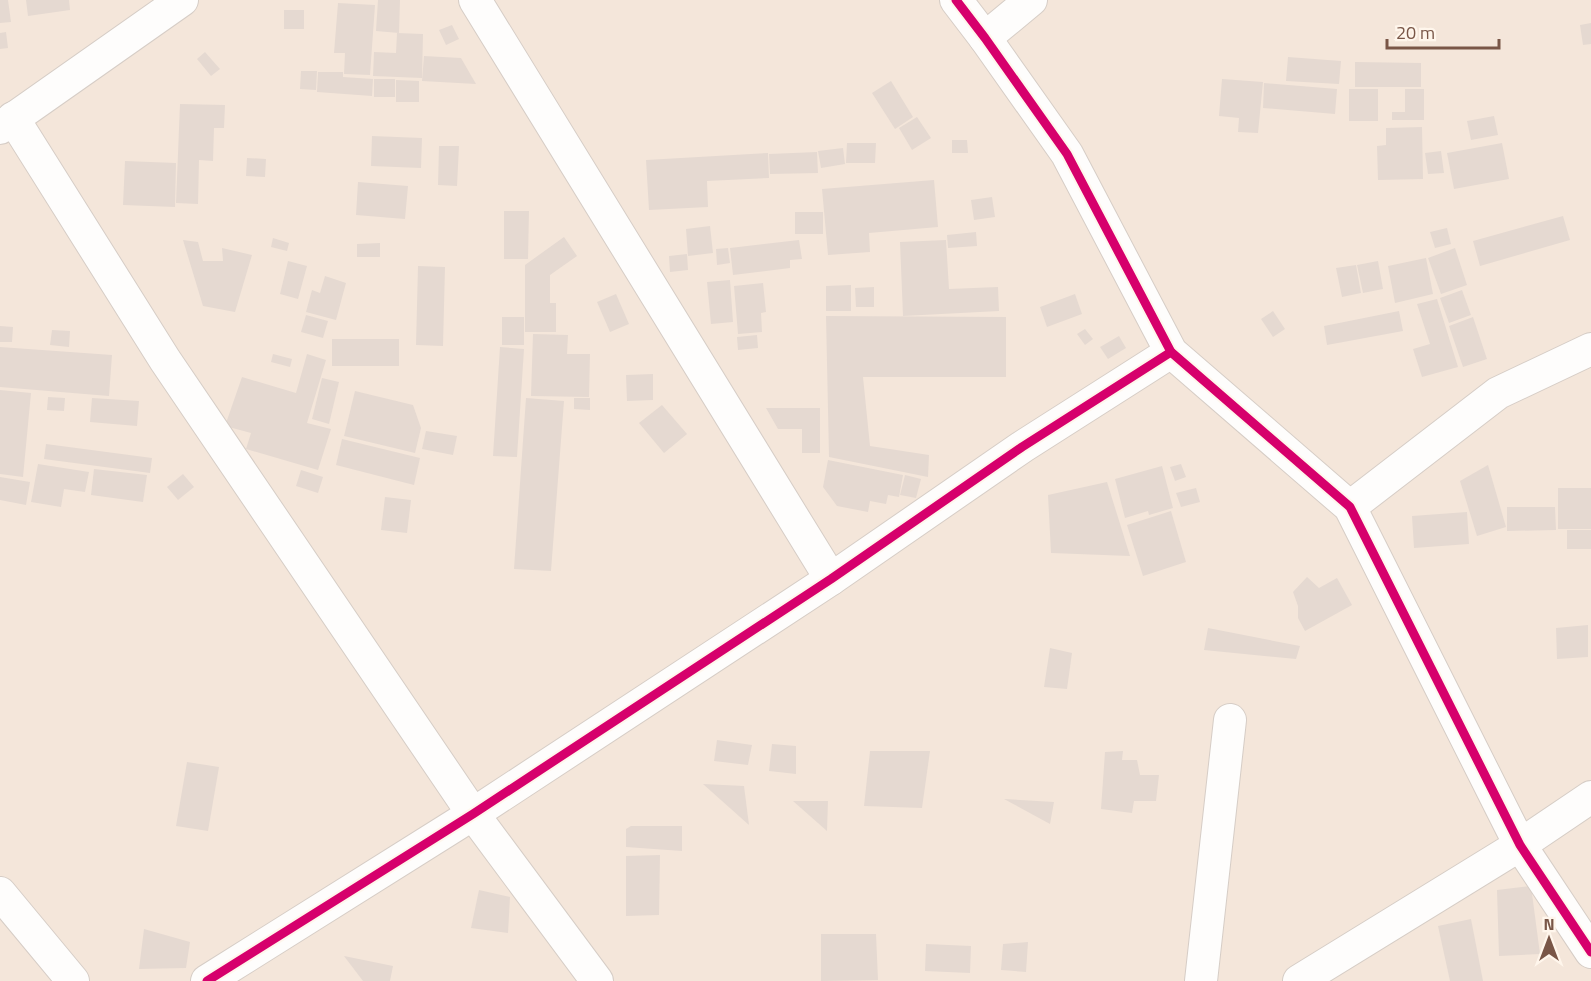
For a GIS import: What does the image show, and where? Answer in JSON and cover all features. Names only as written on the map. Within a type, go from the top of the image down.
[{"type":"street","points":[[182,0],[7,123],[473,814],[597,981]]},
{"type":"street","points":[[475,0],[831,579]]},
{"type":"street","points":[[956,0],[1067,154],[1171,352],[1350,507],[1520,845],[1591,952]]},
{"type":"street","points":[[985,38],[1031,0]]},
{"type":"street","points":[[1350,507],[1498,393],[1591,349]]},
{"type":"street","points":[[207,981],[473,814],[831,579],[1022,447],[1171,352]]},
{"type":"street","points":[[1201,981],[1230,720]]},
{"type":"street","points":[[1299,981],[1520,845],[1591,797]]},
{"type":"street","points":[[0,893],[73,981]]},
{"type":"shaded area","points":[[0,0],[1591,0],[1591,981],[0,981]]},
{"type":"building","points":[[0,0],[8,0],[11,22],[0,23]]},
{"type":"building","points":[[26,0],[69,0],[70,10],[28,16]]},
{"type":"building","points":[[378,0],[400,0],[399,33],[376,31]]},
{"type":"building","points":[[338,3],[375,5],[370,75],[344,74],[345,53],[334,53]]},
{"type":"building","points":[[284,10],[304,10],[304,29],[284,29]]},
{"type":"building","points":[[1591,23],[1591,44],[1583,45],[1580,25]]},
{"type":"building","points":[[452,25],[459,39],[446,45],[439,30]]},
{"type":"building","points":[[6,32],[8,48],[0,49],[0,33]]},
{"type":"building","points":[[397,33],[423,34],[422,78],[373,76],[374,52],[396,53]]},
{"type":"building","points":[[205,52],[220,69],[211,76],[197,59]]},
{"type":"building","points":[[424,56],[461,58],[476,84],[422,81]]},
{"type":"building","points":[[1288,57],[1341,61],[1339,84],[1286,81]]},
{"type":"building","points":[[1355,62],[1421,63],[1421,87],[1355,87]]},
{"type":"building","points":[[301,71],[317,71],[316,90],[300,89]]},
{"type":"building","points":[[318,72],[343,72],[343,77],[373,79],[372,96],[317,92]]},
{"type":"building","points":[[374,79],[395,79],[395,97],[374,97]]},
{"type":"building","points":[[1222,79],[1263,82],[1258,133],[1238,132],[1239,118],[1219,116]]},
{"type":"building","points":[[396,80],[419,81],[419,102],[396,102]]},
{"type":"building","points":[[891,81],[913,117],[895,129],[872,93]]},
{"type":"building","points":[[1264,83],[1337,89],[1335,114],[1263,108]]},
{"type":"building","points":[[1349,89],[1378,89],[1378,121],[1349,121]]},
{"type":"building","points":[[1405,89],[1424,89],[1424,120],[1392,120],[1392,112],[1405,112]]},
{"type":"building","points":[[180,104],[225,105],[224,128],[214,128],[213,161],[199,160],[198,204],[176,203]]},
{"type":"building","points":[[1494,116],[1498,135],[1471,140],[1467,121]]},
{"type":"building","points":[[917,117],[931,138],[912,150],[899,128]]},
{"type":"building","points":[[1422,127],[1423,179],[1378,180],[1377,146],[1386,145],[1386,128]]},
{"type":"building","points":[[372,136],[422,138],[421,168],[371,166]]},
{"type":"building","points":[[952,140],[967,140],[968,153],[952,153]]},
{"type":"building","points":[[847,143],[876,143],[875,163],[846,163]]},
{"type":"building","points":[[1502,143],[1509,179],[1454,189],[1447,153]]},
{"type":"building","points":[[439,146],[459,146],[457,186],[438,185]]},
{"type":"building","points":[[843,148],[845,164],[821,168],[818,151]]},
{"type":"building","points":[[1441,151],[1444,173],[1428,174],[1425,153]]},
{"type":"building","points":[[817,152],[818,173],[770,174],[769,154]]},
{"type":"building","points":[[768,153],[769,178],[707,181],[708,207],[649,210],[646,160]]},
{"type":"building","points":[[247,158],[266,159],[265,177],[246,176]]},
{"type":"building","points":[[125,161],[176,163],[175,207],[123,205]]},
{"type":"building","points":[[934,180],[938,227],[869,233],[870,252],[828,255],[822,189]]},
{"type":"building","points":[[358,182],[408,186],[405,219],[356,215]]},
{"type":"building","points":[[992,197],[995,217],[974,220],[971,200]]},
{"type":"building","points":[[504,211],[529,211],[528,259],[504,259]]},
{"type":"building","points":[[795,212],[823,212],[823,234],[795,234]]},
{"type":"building","points":[[1563,216],[1570,240],[1480,266],[1473,241]]},
{"type":"building","points":[[710,226],[713,253],[688,256],[686,229]]},
{"type":"building","points":[[1447,228],[1451,244],[1435,248],[1430,232]]},
{"type":"building","points":[[976,232],[977,246],[948,248],[947,235]]},
{"type":"building","points":[[564,237],[577,256],[550,275],[550,303],[556,303],[556,332],[525,332],[525,265]]},
{"type":"building","points":[[273,238],[289,243],[287,251],[271,247]]},
{"type":"building","points":[[183,240],[198,242],[203,261],[223,261],[222,248],[252,255],[235,312],[203,306]]},
{"type":"building","points":[[799,240],[802,259],[790,260],[790,268],[733,275],[730,248]]},
{"type":"building","points":[[946,240],[949,289],[998,287],[999,311],[903,316],[900,242]]},
{"type":"building","points":[[380,243],[380,257],[357,257],[357,244]]},
{"type":"building","points":[[728,248],[730,263],[717,265],[716,249]]},
{"type":"building","points":[[1455,248],[1467,285],[1441,294],[1428,258]]},
{"type":"building","points":[[687,254],[688,270],[670,272],[669,256]]},
{"type":"building","points":[[1426,258],[1433,294],[1395,303],[1388,266]]},
{"type":"building","points":[[288,261],[307,266],[298,299],[280,294]]},
{"type":"building","points":[[1378,261],[1383,289],[1363,293],[1357,265]]},
{"type":"building","points":[[1356,265],[1361,293],[1342,297],[1336,268]]},
{"type":"building","points":[[418,266],[445,267],[443,346],[416,345]]},
{"type":"building","points":[[325,276],[346,283],[336,320],[306,312],[312,290],[320,293]]},
{"type":"building","points":[[730,280],[733,322],[711,324],[707,282]]},
{"type":"building","points":[[763,283],[766,312],[761,313],[762,332],[738,334],[734,286]]},
{"type":"building","points":[[851,285],[851,311],[826,311],[826,286]]},
{"type":"building","points":[[874,287],[874,307],[856,307],[855,288]]},
{"type":"building","points":[[1462,290],[1471,315],[1449,323],[1440,298]]},
{"type":"building","points":[[616,294],[629,324],[610,332],[597,302]]},
{"type":"building","points":[[1075,294],[1082,314],[1047,327],[1040,307]]},
{"type":"building","points":[[1437,299],[1458,367],[1422,377],[1413,349],[1430,344],[1417,304]]},
{"type":"building","points":[[1273,311],[1285,329],[1273,337],[1261,319]]},
{"type":"building","points":[[1399,311],[1403,331],[1327,345],[1324,326]]},
{"type":"building","points":[[306,315],[328,321],[323,338],[301,332]]},
{"type":"building","points":[[826,316],[1006,317],[1006,377],[863,377],[870,446],[929,455],[928,477],[829,457]]},
{"type":"building","points":[[502,317],[524,317],[524,345],[502,345]]},
{"type":"building","points":[[1473,317],[1487,359],[1463,367],[1449,326]]},
{"type":"building","points":[[0,326],[13,327],[12,342],[0,342]]},
{"type":"building","points":[[1085,329],[1093,339],[1085,345],[1077,334]]},
{"type":"building","points":[[52,330],[70,331],[69,347],[50,345]]},
{"type":"building","points":[[533,334],[568,335],[567,354],[590,354],[589,397],[531,396]]},
{"type":"building","points":[[757,335],[758,348],[738,350],[737,337]]},
{"type":"building","points":[[1119,336],[1126,348],[1108,359],[1100,347]]},
{"type":"building","points":[[332,339],[399,339],[399,366],[332,366]]},
{"type":"building","points":[[0,347],[112,355],[109,396],[0,387]]},
{"type":"building","points":[[500,347],[524,349],[517,457],[493,456]]},
{"type":"building","points":[[273,354],[292,359],[290,367],[271,362]]},
{"type":"building","points":[[307,354],[326,360],[307,423],[331,429],[318,470],[246,449],[251,433],[225,426],[242,377],[296,393]]},
{"type":"building","points":[[653,374],[653,400],[627,401],[626,375]]},
{"type":"building","points":[[322,378],[339,382],[329,424],[312,419]]},
{"type":"building","points":[[0,390],[31,393],[23,477],[0,474]]},
{"type":"building","points":[[355,391],[413,405],[421,428],[415,453],[344,436]]},
{"type":"building","points":[[48,397],[65,398],[64,411],[47,410]]},
{"type":"building","points":[[92,398],[139,401],[137,426],[90,422]]},
{"type":"building","points":[[526,398],[564,401],[551,571],[514,569]]},
{"type":"building","points":[[574,398],[590,398],[590,410],[574,409]]},
{"type":"building","points":[[662,405],[687,434],[664,453],[639,423]]},
{"type":"building","points":[[766,408],[820,408],[820,453],[802,453],[802,429],[778,429]]},
{"type":"building","points":[[426,431],[457,436],[453,455],[422,449]]},
{"type":"building","points":[[342,439],[420,458],[414,485],[336,465]]},
{"type":"building","points":[[46,444],[152,458],[150,473],[44,459]]},
{"type":"building","points":[[828,460],[903,475],[899,497],[888,495],[886,504],[870,501],[868,512],[837,506],[823,487]]},
{"type":"building","points":[[38,464],[89,472],[85,492],[64,489],[61,507],[31,502]]},
{"type":"building","points":[[1181,464],[1186,477],[1175,481],[1170,467]]},
{"type":"building","points":[[1488,465],[1506,527],[1477,536],[1460,481]]},
{"type":"building","points":[[1162,466],[1173,508],[1149,515],[1148,511],[1125,518],[1115,479]]},
{"type":"building","points":[[94,469],[147,475],[143,502],[91,495]]},
{"type":"building","points":[[301,470],[323,477],[318,493],[296,486]]},
{"type":"building","points":[[183,474],[194,487],[178,500],[167,487]]},
{"type":"building","points":[[905,475],[921,479],[916,498],[900,495]]},
{"type":"building","points":[[0,477],[30,482],[26,505],[0,500]]},
{"type":"building","points":[[1107,482],[1130,556],[1051,553],[1048,495]]},
{"type":"building","points":[[1196,488],[1200,502],[1181,507],[1176,493]]},
{"type":"building","points":[[1558,488],[1591,488],[1591,529],[1558,529]]},
{"type":"building","points":[[385,497],[411,500],[407,533],[381,530]]},
{"type":"building","points":[[1507,507],[1555,507],[1556,530],[1507,531]]},
{"type":"building","points":[[1171,511],[1186,562],[1143,576],[1127,525]]},
{"type":"building","points":[[1467,512],[1469,544],[1414,548],[1412,516]]},
{"type":"building","points":[[1567,530],[1591,530],[1591,549],[1567,549]]},
{"type":"building","points":[[1307,577],[1319,588],[1337,578],[1352,605],[1305,631],[1298,618],[1298,606],[1293,592]]},
{"type":"building","points":[[1588,625],[1588,657],[1557,659],[1556,628]]},
{"type":"building","points":[[1208,628],[1300,646],[1296,659],[1204,650]]},
{"type":"building","points":[[1050,648],[1072,653],[1067,689],[1044,687]]},
{"type":"building","points":[[717,740],[752,745],[748,765],[714,761]]},
{"type":"building","points":[[772,744],[796,746],[796,774],[769,771]]},
{"type":"building","points":[[870,751],[930,751],[922,808],[864,806]]},
{"type":"building","points":[[1123,751],[1122,760],[1137,760],[1140,775],[1159,775],[1156,801],[1134,801],[1132,813],[1101,809],[1105,752]]},
{"type":"building","points":[[187,762],[219,767],[208,831],[176,826]]},
{"type":"building","points":[[703,784],[744,786],[749,825]]},
{"type":"building","points":[[1004,799],[1054,802],[1050,824]]},
{"type":"building","points":[[793,801],[828,801],[827,831]]},
{"type":"building","points":[[631,826],[682,826],[682,851],[626,847],[626,829]]},
{"type":"building","points":[[660,855],[659,915],[626,916],[626,856]]},
{"type":"building","points":[[1531,886],[1540,954],[1499,956],[1497,890]]},
{"type":"building","points":[[479,890],[510,897],[508,933],[471,928]]},
{"type":"building","points":[[1471,919],[1483,981],[1450,981],[1438,926]]},
{"type":"building","points":[[144,929],[190,942],[186,968],[139,969]]},
{"type":"building","points":[[821,934],[876,934],[878,980],[821,981]]},
{"type":"building","points":[[1028,942],[1026,972],[1001,970],[1003,944]]},
{"type":"building","points":[[926,944],[971,946],[970,973],[925,971]]},
{"type":"building","points":[[344,956],[393,966],[390,981],[363,981]]},
{"type":"cycle path","points":[[956,0],[1067,154],[1171,352],[1350,507],[1520,845],[1591,952]]},
{"type":"cycle path","points":[[207,981],[473,814],[831,579],[1022,447],[1171,352]]}]
